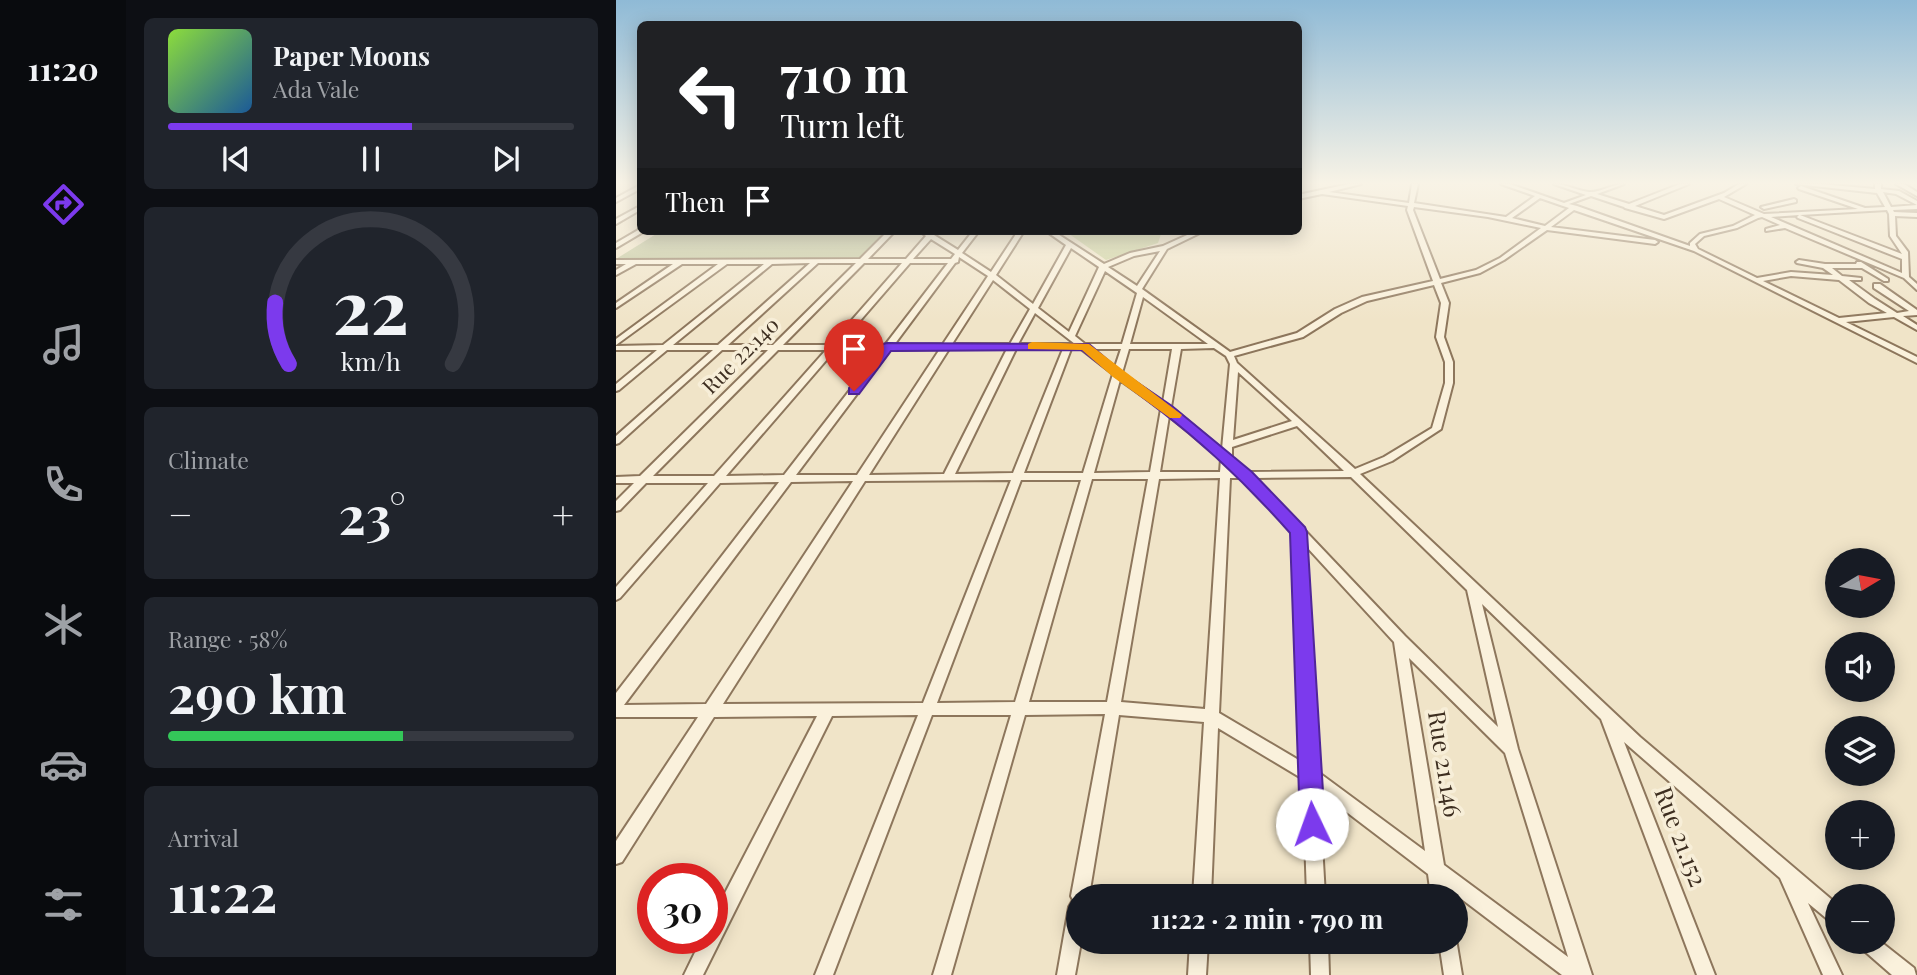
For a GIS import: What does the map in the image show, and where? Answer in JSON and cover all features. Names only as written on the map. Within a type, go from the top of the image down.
[{"type":"street","points":[[616,480],[1352,474],[1388,458],[1437,429],[1447,395],[1449,362],[1440,337],[1445,303],[1416,230]]},
{"type":"street","points":[[1231,360],[1300,335],[1338,311],[1365,299],[1438,284],[1478,272],[1546,230]]},
{"type":"street","points":[[1560,230],[1675,244]]},
{"type":"street","points":[[1636,230],[1696,250],[1917,360]]},
{"type":"street","points":[[1696,250],[1692,244],[1702,234],[1727,230]]},
{"type":"street","points":[[1798,230],[1906,276],[1916,286]]},
{"type":"street","points":[[1832,230],[1884,250],[1917,256]]},
{"type":"street","points":[[1892,230],[1893,236],[1905,254],[1906,276]]},
{"type":"street","points":[[616,246],[637,233]]},
{"type":"street","name":"Rue 22.140","points":[[616,508],[888,235]]},
{"type":"street","points":[[616,595],[909,261],[927,235]]},
{"type":"street","points":[[932,235],[956,257]]},
{"type":"street","points":[[616,704],[973,235]]},
{"type":"street","points":[[616,856],[1019,235]]},
{"type":"street","points":[[1055,235],[1139,291],[1231,360],[1607,716],[1825,906]]},
{"type":"street","points":[[824,975],[1069,341],[1103,267],[1132,254],[1165,248],[1193,235]]},
{"type":"street","points":[[948,477],[1013,346],[1069,245]]},
{"type":"street","points":[[1905,254],[1914,247]]},
{"type":"street","points":[[942,975],[1118,374],[1139,291],[1165,248]]},
{"type":"street","points":[[1857,256],[1884,250]]},
{"type":"street","points":[[1857,256],[1858,262],[1886,280]]},
{"type":"street","points":[[616,261],[909,261],[956,257],[973,261],[1069,341]]},
{"type":"street","points":[[616,273],[634,262]]},
{"type":"street","points":[[616,306],[680,262]]},
{"type":"street","points":[[616,345],[725,262]]},
{"type":"street","points":[[616,388],[770,262]]},
{"type":"street","points":[[616,441],[816,262]]},
{"type":"street","points":[[1799,262],[1825,266],[1864,266]]},
{"type":"street","points":[[1825,266],[1895,316],[1917,328]]},
{"type":"street","points":[[1876,273],[1896,272]]},
{"type":"street","points":[[1756,280],[1791,274],[1859,279]]},
{"type":"street","points":[[1840,320],[1917,314],[1877,286]]},
{"type":"street","points":[[616,345],[665,348],[1013,346],[1069,341],[1085,346],[1213,346]]},
{"type":"street","points":[[1082,884],[1177,345]]},
{"type":"street","points":[[1085,346],[1118,374],[1227,452],[1400,640],[1511,749]]},
{"type":"street","points":[[1904,354],[1917,366]]},
{"type":"street","points":[[1203,884],[1231,360]]},
{"type":"street","points":[[1227,452],[1299,422]]},
{"type":"street","points":[[1299,532],[1315,884]]},
{"type":"street","points":[[1473,591],[1511,749],[1583,975]]},
{"type":"street","name":"Rue 21.146","points":[[1400,640],[1438,884]]},
{"type":"street","points":[[616,711],[1020,707],[1112,708],[1212,716],[1310,775],[1577,975]]},
{"type":"street","points":[[728,906],[828,709]]},
{"type":"street","name":"Rue 21.152","points":[[1607,716],[1706,975]]},
{"type":"street","points":[[1786,874],[1833,975]]},
{"type":"street","points":[[693,975],[704,954]]},
{"type":"street","points":[[1066,975],[1070,954]]},
{"type":"street","points":[[1198,975],[1199,954]]},
{"type":"street","points":[[1319,954],[1320,975]]},
{"type":"street","points":[[1450,954],[1453,975]]},
{"type":"street","points":[[1882,954],[1907,975]]},
{"type":"green space","points":[[655,235],[882,235],[858,259],[616,259]]},
{"type":"green space","points":[[1071,235],[1161,235],[1158,243],[1106,260]]},
{"type":"slow traffic","points":[[1032,346],[1085,346],[1118,374],[1175,415]]},
{"type":"route","points":[[854,391],[887,347],[1085,346],[1247,475],[1299,532],[1312,824]]}]
